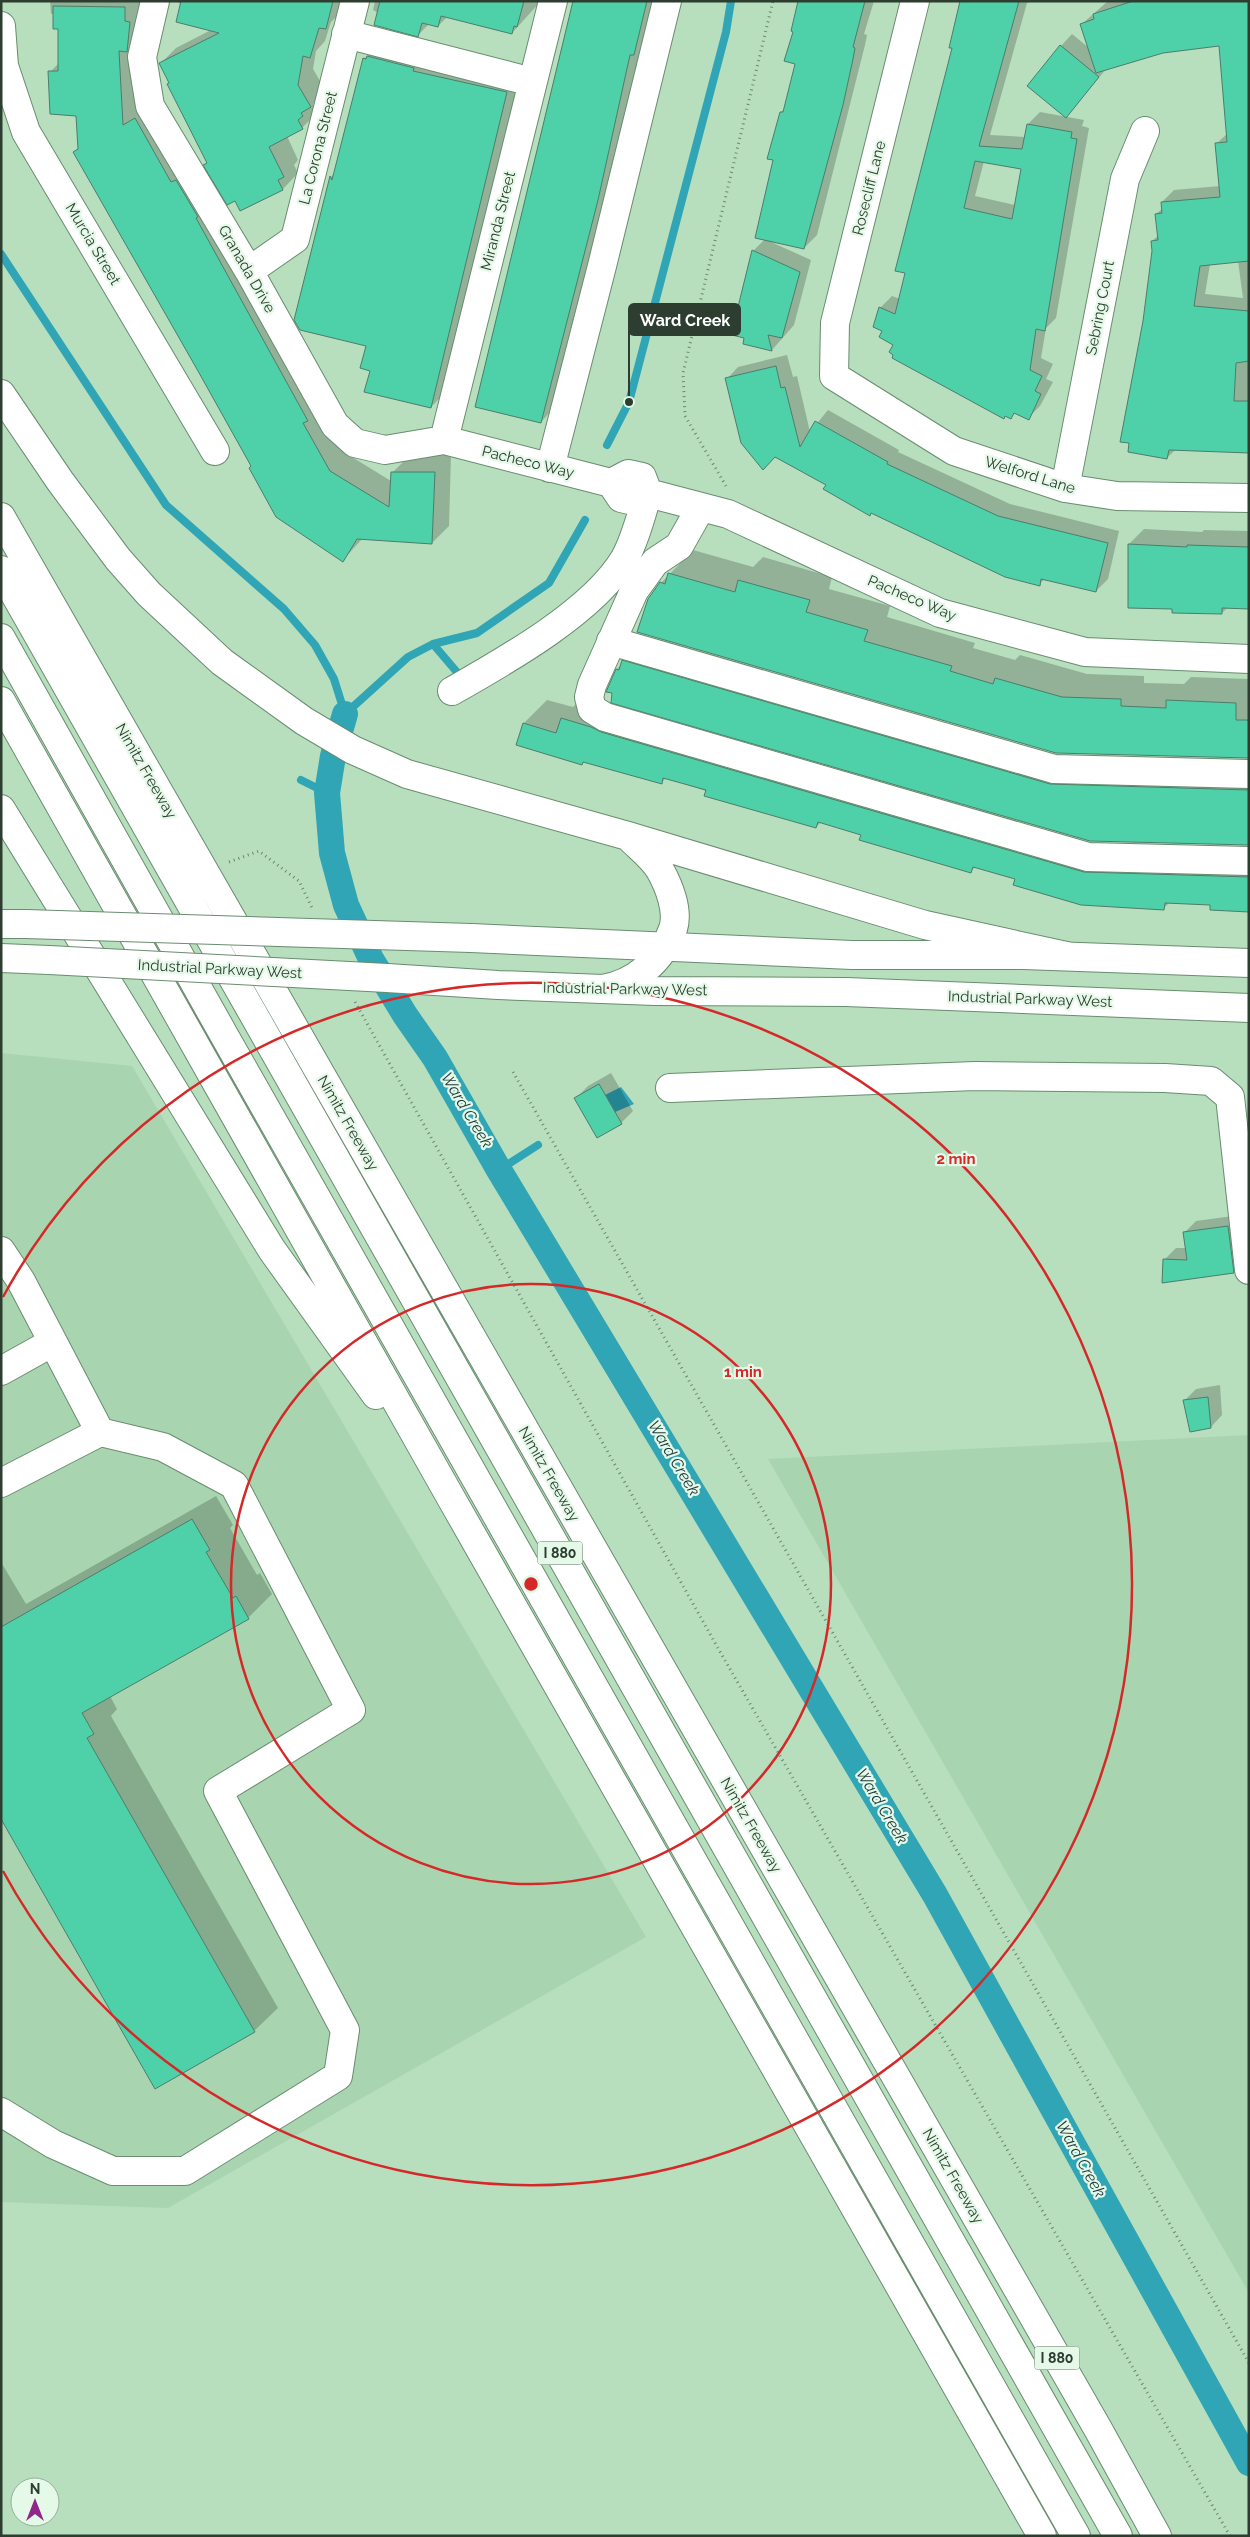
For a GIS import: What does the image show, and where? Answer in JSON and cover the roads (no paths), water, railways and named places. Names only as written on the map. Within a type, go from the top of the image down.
[{"type":"main road","name":"Granada Drive","points":[[155,1],[142,57],[150,106],[248,271],[335,425],[355,444],[385,450],[444,440]]},
{"type":"main road","name":"La Corona Street","points":[[248,271],[295,239],[354,1]]},
{"type":"main road","name":"Miranda Street","points":[[444,440],[552,1]]},
{"type":"main road","points":[[550,468],[605,257],[666,1]]},
{"type":"main road","name":"Rosecliff Lane","points":[[834,376],[835,323],[916,1]]},
{"type":"main road","name":"Murcia Street","points":[[1,26],[4,66],[26,132],[215,451]]},
{"type":"main road","points":[[346,34],[532,82]]},
{"type":"main road","name":"Sebring Court","points":[[1065,488],[1125,179],[1145,131]]},
{"type":"main road","name":"Welford Lane","points":[[834,376],[954,451],[1065,488],[1117,496],[1249,498]]},
{"type":"main road","points":[[1,394],[60,481],[118,559],[149,594],[222,662],[304,721],[353,750],[407,774],[628,836],[925,925],[1066,956]]},
{"type":"main road","name":"Pacheco Way","points":[[444,440],[611,483],[628,474],[642,477],[648,494],[728,514],[940,613],[1084,652],[1249,659]]},
{"type":"main road","points":[[452,691],[522,650],[581,606],[609,578],[628,552],[648,494]]},
{"type":"main road","points":[[701,507],[679,546],[655,562],[634,590],[589,697],[592,709],[605,717],[1088,857],[1249,860]]},
{"type":"main road","name":"Nimitz Freeway","points":[[1,517],[1098,2429],[1157,2536]]},
{"type":"main road","name":"I 880","points":[[1,570],[1118,2536]]},
{"type":"main road","name":"I 880","points":[[1,638],[224,1035],[1076,2536]]},
{"type":"main road","points":[[611,641],[1054,769],[1249,774]]},
{"type":"main road","points":[[1,701],[451,1498],[1042,2536]]},
{"type":"main road","points":[[1,809],[272,1250],[451,1498]]},
{"type":"main road","points":[[602,989],[619,986],[636,978],[651,965],[673,929],[674,907],[659,868],[628,836]]},
{"type":"main road","points":[[14,924],[664,945],[852,955],[1066,956],[1249,963]]},
{"type":"main road","name":"Industrial Parkway West","points":[[1,958],[498,985],[602,989],[846,992],[1249,1008]]},
{"type":"main road","points":[[670,1088],[975,1076],[1165,1078],[1211,1081],[1230,1098],[1249,1270]]},
{"type":"main road","points":[[1,1251],[20,1281],[100,1432]]},
{"type":"main road","points":[[1,1371],[53,1342]]},
{"type":"main road","points":[[1,1483],[100,1432],[163,1447],[234,1485],[351,1710],[218,1791],[345,2030],[338,2076],[184,2171],[113,2171],[53,2144],[1,2112]]},
{"type":"water","points":[[621,1087],[634,1104],[615,1112],[605,1095]]},
{"type":"waterway","name":"Ward Creek","points":[[607,445],[629,402],[726,32],[731,1]]},
{"type":"waterway","points":[[1,254],[166,505],[284,609],[315,645],[334,679],[345,714],[408,657],[433,644],[477,633],[549,583],[585,520]]},
{"type":"waterway","points":[[433,644],[456,671]]},
{"type":"waterway","name":"Ward Creek","points":[[345,714],[333,756],[327,793],[332,853],[346,905],[371,959],[405,1015],[435,1058],[499,1170],[935,1895],[1249,2463]]},
{"type":"waterway","points":[[301,780],[327,793]]},
{"type":"waterway","points":[[499,1170],[538,1145]]},
{"type":"place","name":"Ward Creek","points":[[629,402]]}]
